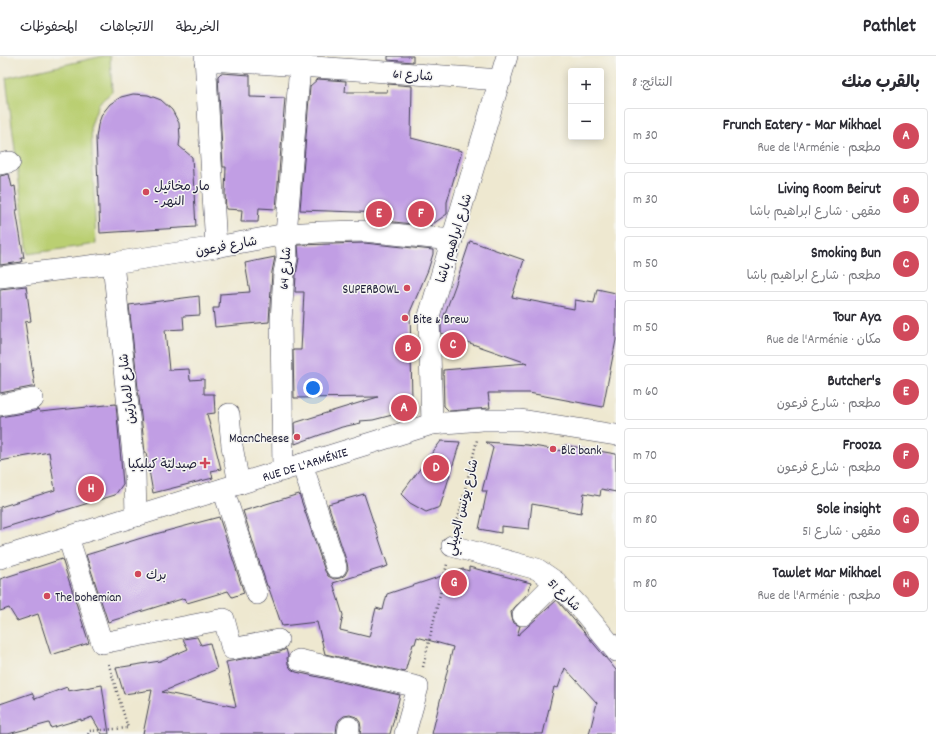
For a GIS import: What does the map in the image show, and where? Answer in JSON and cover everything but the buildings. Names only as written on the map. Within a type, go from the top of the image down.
[{"type":"street","name":"شارع ابراهيم باشا","points":[[432,424],[429,316],[507,56]]},
{"type":"street","name":"شارع 61","points":[[205,59],[226,62],[501,80]]},
{"type":"street","points":[[205,59],[216,248]]},
{"type":"street","name":"شارع 64","points":[[300,66],[286,234],[286,258],[281,321],[292,467],[336,567]]},
{"type":"street","name":"شارع فرعون","points":[[0,277],[216,248],[286,234],[364,232],[452,240]]},
{"type":"street","name":"شارع لامارتين","points":[[113,263],[135,474],[136,516]]},
{"type":"street","points":[[0,405],[33,399]]},
{"type":"street","points":[[229,414],[232,446],[231,487],[257,594]]},
{"type":"street","name":"RUE DE L'ARMÉNIE","points":[[0,558],[432,424],[482,420],[521,420],[616,435]]},
{"type":"street","points":[[68,537],[102,643],[224,619],[232,649],[278,640]]},
{"type":"street","name":"شارع 51","points":[[452,546],[537,569],[556,582],[582,610],[616,651]]},
{"type":"street","points":[[522,615],[556,582]]},
{"type":"street","points":[[299,660],[418,687],[409,733]]},
{"type":"path","name":"شارع يونس الجبيلي","points":[[418,687],[482,420]]},
{"type":"path","points":[[88,734],[89,731],[128,728],[102,643]]},
{"type":"green space","points":[[103,56],[110,56],[112,92],[99,103],[91,125],[96,244],[28,254],[6,78]]},
{"type":"place","name":"مار مخائيل - النهر","points":[[146,192]]},
{"type":"place","name":"Butcher's","points":[[379,214]]},
{"type":"place","name":"Frooza","points":[[421,214]]},
{"type":"place","name":"SUPERBOWL","points":[[407,288]]},
{"type":"place","name":"Bite & Brew","points":[[405,318]]},
{"type":"place","name":"Smoking Bun","points":[[453,345]]},
{"type":"place","name":"Living Room Beirut","points":[[408,348]]},
{"type":"place","name":"Frunch Eatery - Mar Mikhael","points":[[404,408]]},
{"type":"place","name":"MacnCheese","points":[[297,437]]},
{"type":"place","name":"Blc bank","points":[[553,449]]},
{"type":"place","name":"صيدليّة كيليكيا","points":[[205,463]]},
{"type":"place","name":"Tour Aya","points":[[436,468]]},
{"type":"place","name":"Tawlet Mar Mikhael","points":[[91,489]]},
{"type":"place","name":"برك","points":[[138,574]]},
{"type":"place","name":"Sole insight","points":[[454,583]]},
{"type":"place","name":"The bohemian","points":[[47,596]]}]
